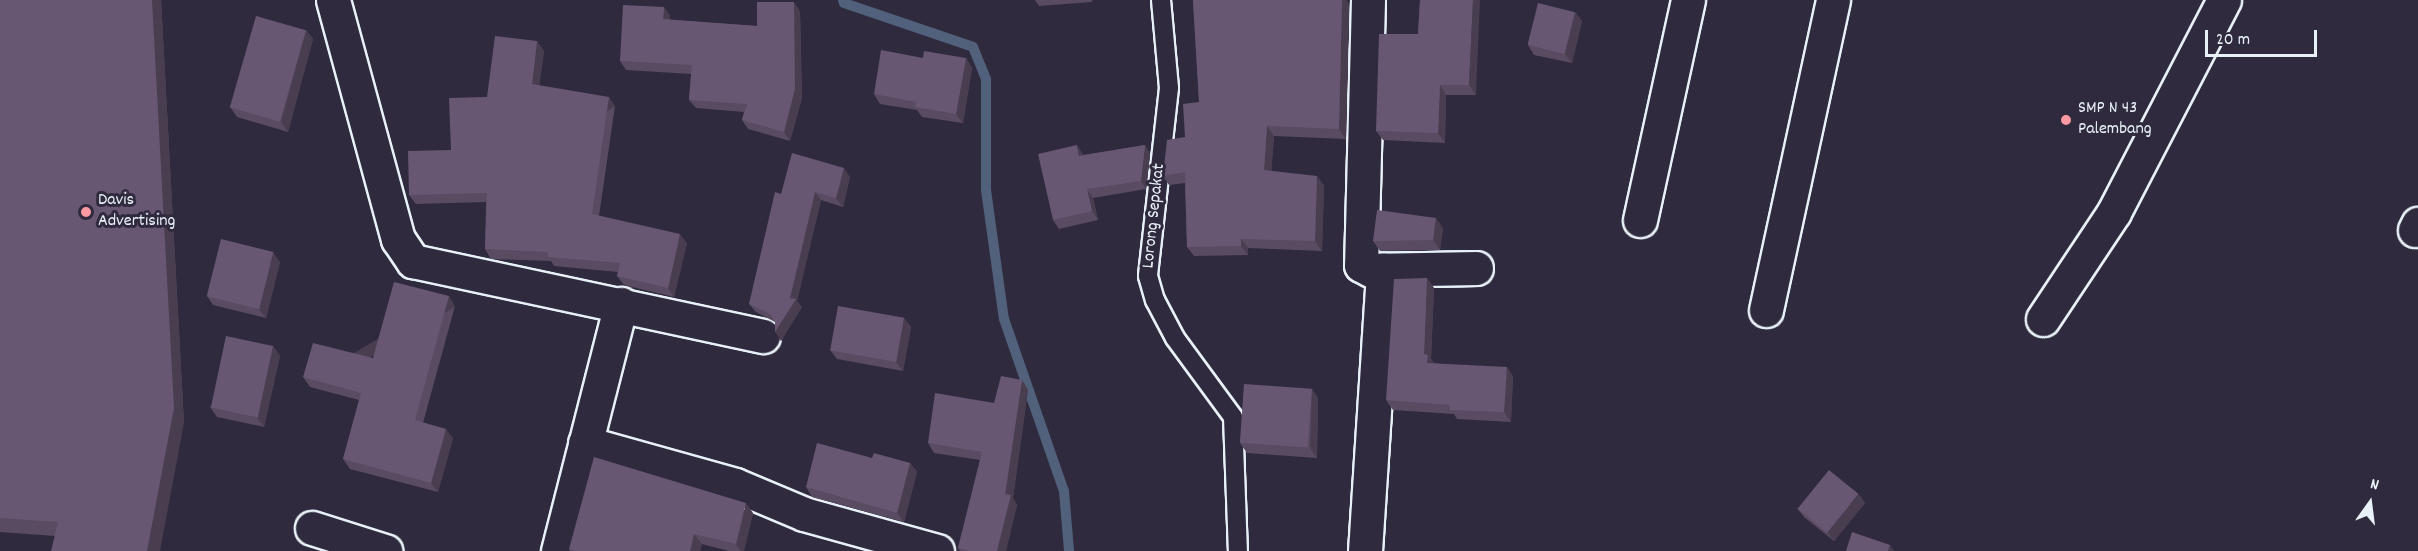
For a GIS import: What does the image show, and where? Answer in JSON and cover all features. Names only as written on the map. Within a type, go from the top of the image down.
[{"type":"street","points":[[333,0],[398,239],[406,255],[413,261],[763,336]]},
{"type":"street","points":[[1368,0],[1359,256],[1365,269],[1476,268]]},
{"type":"street","points":[[1640,220],[1688,0]]},
{"type":"street","points":[[1766,310],[1833,0]]},
{"type":"street","points":[[2043,320],[2114,212],[2224,0]]},
{"type":"street","points":[[1365,551],[1383,270]]},
{"type":"street","points":[[558,551],[621,304]]},
{"type":"street","points":[[585,443],[735,485],[804,514],[937,551]]},
{"type":"street","points":[[312,528],[385,551]]},
{"type":"lane","name":"Lorong Sepakat","points":[[1161,0],[1169,88],[1148,276],[1155,300],[1175,338],[1233,417],[1238,551]]},
{"type":"building","name":"Davis Advertising","points":[[0,0],[152,0],[174,408],[147,551],[51,551],[58,522],[0,518]]},
{"type":"building","points":[[1193,0],[1342,0],[1339,129],[1267,126],[1264,170],[1317,176],[1315,241],[1241,239],[1241,246],[1187,247],[1185,172],[1163,176],[1167,140],[1185,137],[1183,104],[1199,102]]},
{"type":"building","points":[[1420,0],[1473,0],[1469,85],[1440,85],[1438,133],[1376,131],[1379,34],[1418,34]]},
{"type":"building","points":[[757,2],[794,2],[795,89],[784,132],[742,120],[747,104],[689,100],[692,65],[620,61],[623,5],[664,7],[663,19],[757,26]]},
{"type":"building","points":[[1538,3],[1575,12],[1564,54],[1528,45]]},
{"type":"building","points":[[256,16],[306,30],[280,122],[230,107]]},
{"type":"building","points":[[495,36],[537,41],[532,84],[609,97],[592,214],[680,234],[668,288],[617,276],[620,263],[548,257],[548,252],[485,249],[487,193],[409,195],[408,151],[451,150],[449,98],[487,97]]},
{"type":"building","points":[[881,50],[923,58],[924,51],[966,58],[956,114],[915,107],[916,102],[874,94]]},
{"type":"building","points":[[1077,145],[1079,156],[1145,145],[1141,181],[1087,189],[1092,211],[1053,220],[1038,154]]},
{"type":"building","points":[[792,153],[844,168],[836,198],[815,192],[790,298],[796,299],[775,332],[775,322],[770,314],[749,304],[775,192],[781,194]]},
{"type":"building","points":[[1377,210],[1436,218],[1433,240],[1373,241]]},
{"type":"building","points":[[221,239],[273,252],[259,309],[207,296]]},
{"type":"building","points":[[1427,278],[1424,354],[1428,355],[1427,363],[1507,367],[1504,412],[1450,410],[1450,405],[1386,400],[1394,279]]},
{"type":"building","points":[[394,282],[449,296],[415,420],[446,429],[431,483],[343,459],[361,393],[303,377],[313,343],[373,358]]},
{"type":"building","points":[[838,306],[904,318],[896,362],[830,350]]},
{"type":"building","points":[[226,336],[273,346],[258,417],[211,407]]},
{"type":"building","points":[[1001,376],[1022,380],[1005,494],[1011,495],[997,551],[969,551],[958,548],[982,452],[928,443],[935,393],[994,403]]},
{"type":"building","points":[[1244,384],[1312,389],[1308,448],[1240,443]]},
{"type":"building","points":[[817,443],[872,458],[874,453],[910,463],[897,513],[806,487]]},
{"type":"building","points":[[594,457],[746,503],[736,544],[694,534],[690,551],[575,551],[569,549]]},
{"type":"building","points":[[1829,470],[1859,494],[1827,533],[1798,509]]},
{"type":"building","points":[[1852,532],[1890,545],[1888,551],[1846,551]]},
{"type":"waterway","points":[[843,0],[844,3],[973,47],[986,80],[986,190],[1004,319],[1064,491],[1069,551]]},
{"type":"place","name":"SMP N 43 Palembang","points":[[2066,120]]},
{"type":"place","name":"Davis Advertising","points":[[86,212]]}]
